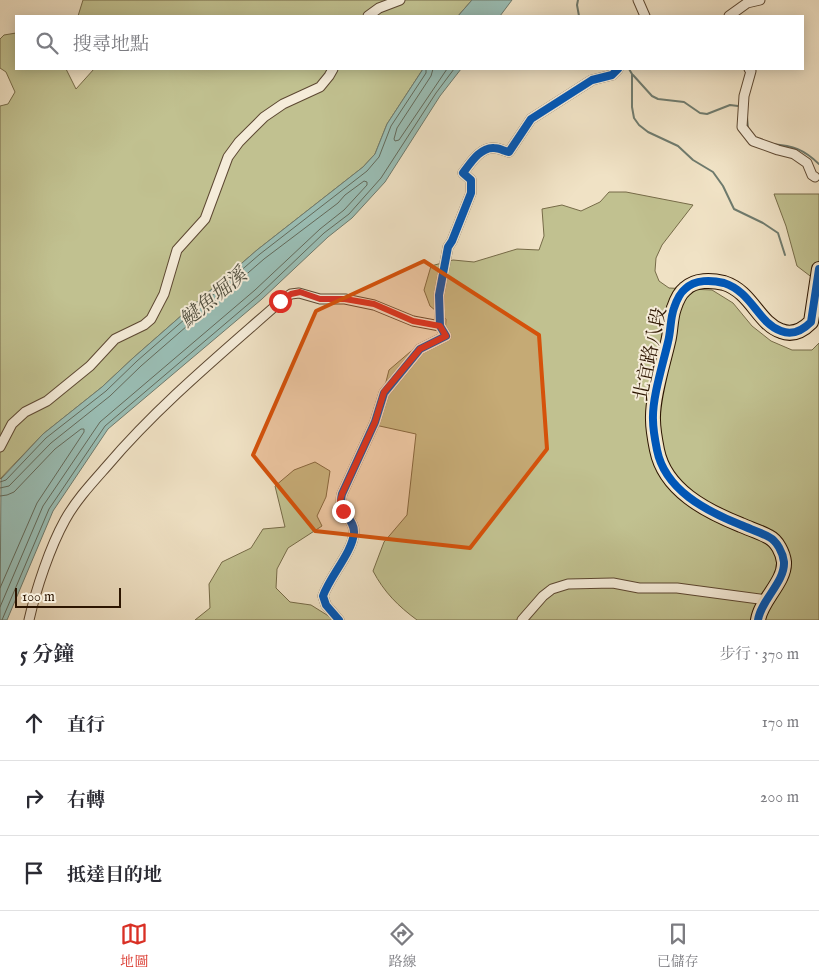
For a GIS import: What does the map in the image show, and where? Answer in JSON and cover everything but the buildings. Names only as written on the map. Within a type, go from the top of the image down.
[{"type":"main road","name":"北宜路八段","points":[[758,620],[759,612],[779,579],[784,563],[780,550],[770,537],[706,509],[674,485],[664,470],[658,452],[653,419],[655,402],[674,308],[680,293],[685,288],[692,283],[710,281],[736,288],[746,296],[764,319],[775,328],[783,332],[798,332],[811,322],[819,269]]},
{"type":"street","points":[[369,15],[379,8],[400,0]]},
{"type":"street","points":[[638,0],[646,15]]},
{"type":"street","points":[[730,15],[747,3],[760,0]]},
{"type":"street","points":[[0,447],[12,424],[25,412],[47,401],[90,366],[115,339],[151,320],[164,294],[177,250],[205,219],[228,157],[239,142],[264,117],[283,104],[320,87],[332,70]]},
{"type":"street","points":[[339,620],[326,605],[323,596],[348,551],[354,534],[354,526],[343,511],[340,501],[375,422],[384,392],[420,349],[446,336],[440,326],[439,295],[448,247],[471,193],[471,180],[463,173],[474,158],[486,149],[493,148],[509,152],[531,119],[592,80],[612,75],[617,70]]},
{"type":"street","points":[[750,70],[744,96],[742,128],[753,142],[794,154],[807,163],[812,175],[815,177]]},
{"type":"street","points":[[29,620],[52,550],[64,522],[75,503],[126,443],[177,392],[280,301],[291,294],[300,292],[320,299],[345,299],[374,304],[413,321],[440,326]]},
{"type":"street","points":[[522,620],[543,596],[552,589],[568,584],[613,584],[639,588],[677,588],[767,600]]},
{"type":"highlighted area","points":[[424,261],[539,335],[547,449],[470,548],[315,531],[253,455],[316,311]]},
{"type":"green space","points":[[83,0],[472,0],[459,15],[78,15]]},
{"type":"green space","points":[[15,33],[15,70],[66,70],[76,89],[93,70],[422,70],[387,124],[375,154],[363,167],[257,250],[102,387],[43,434],[0,479],[0,106],[8,104],[15,92],[6,72],[0,68],[0,39],[4,35]]},
{"type":"green space","points":[[609,192],[626,192],[693,205],[662,245],[656,258],[655,271],[659,281],[669,288],[712,290],[733,303],[752,326],[771,341],[792,350],[812,350],[819,343],[819,620],[417,620],[392,598],[373,571],[384,542],[407,515],[416,434],[375,425],[389,370],[410,352],[445,335],[446,319],[430,306],[424,290],[431,266],[453,260],[474,262],[517,249],[539,250],[544,236],[542,209],[562,205],[581,211],[600,202]]},
{"type":"green space","points":[[774,194],[819,194],[819,306],[818,282],[797,266],[786,226]]},
{"type":"green space","points":[[315,462],[330,471],[326,497],[317,516],[322,526],[288,548],[277,569],[276,588],[290,602],[311,605],[335,620],[195,620],[210,608],[209,584],[222,562],[251,548],[263,529],[285,527],[275,486],[294,470]]},
{"type":"water","points":[[472,0],[512,0],[501,15],[459,15]]},
{"type":"water","name":"𩻸魚堀溪","points":[[422,70],[460,70],[440,96],[385,182],[352,218],[328,237],[262,299],[108,429],[53,511],[7,620],[0,620],[1,479],[43,434],[102,387],[257,250],[363,167],[375,154],[387,124]]},
{"type":"waterway","points":[[578,0],[579,15]]},
{"type":"waterway","points":[[630,70],[632,74],[632,107],[634,118],[639,125],[648,132],[678,146],[693,160],[713,172],[723,186],[734,209],[763,223],[778,233],[785,255]]},
{"type":"waterway","points":[[633,75],[652,96],[658,99],[684,102],[700,113],[707,114],[730,105],[738,106]]},
{"type":"waterway","points":[[747,117],[748,129]]},
{"type":"waterway","points":[[772,144],[798,149],[819,164]]},
{"type":"cycle path","points":[[339,620],[326,605],[323,596],[349,548],[354,533],[352,523],[342,506],[342,494],[375,422],[384,393],[420,349],[446,336],[440,326],[439,295],[448,247],[471,193],[471,180],[463,173],[484,150],[496,148],[509,152],[531,119],[592,80],[612,75],[617,70]]},
{"type":"cycle path","points":[[758,620],[763,605],[781,577],[784,562],[781,551],[775,541],[769,537],[714,513],[701,506],[678,488],[661,464],[657,450],[653,424],[654,402],[673,312],[678,298],[685,289],[694,283],[709,281],[724,283],[734,287],[773,327],[790,333],[801,330],[811,322],[819,269]]},
{"type":"route","points":[[280,301],[291,294],[300,292],[320,299],[345,299],[374,304],[413,321],[440,326],[446,336],[420,349],[384,392],[375,422],[342,494],[340,501],[343,511]]}]
